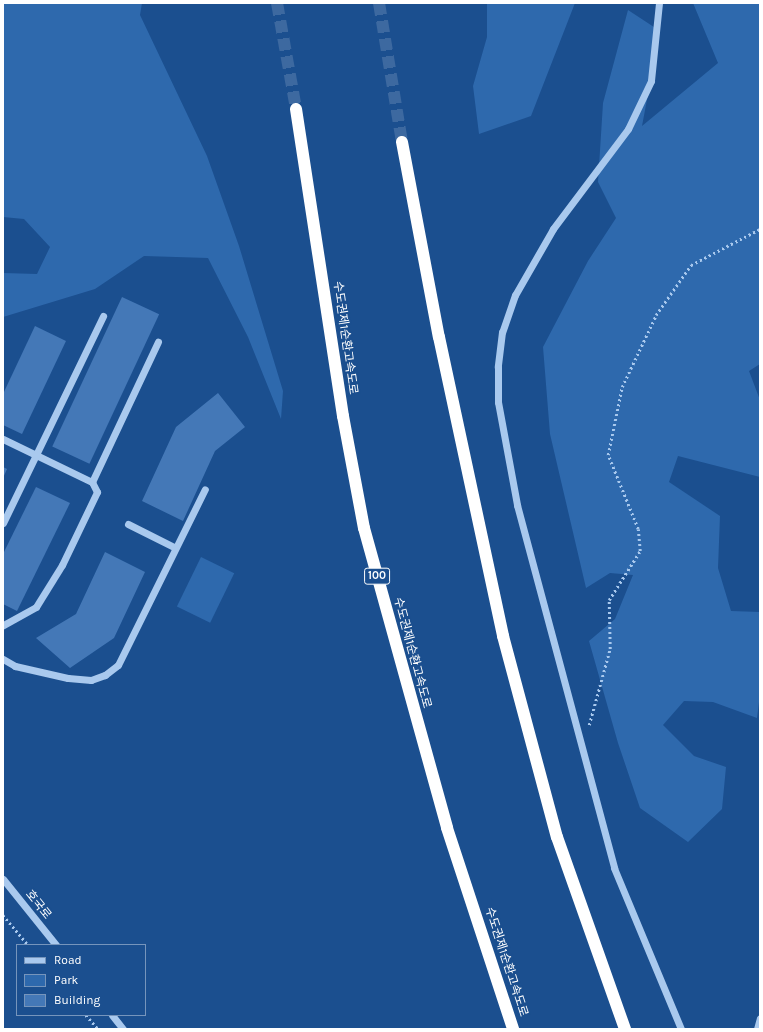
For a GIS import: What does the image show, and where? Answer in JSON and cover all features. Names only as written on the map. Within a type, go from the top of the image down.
[{"type":"highway","name":"수도권제1순환고속도로","points":[[296,109],[342,416],[364,528],[447,828],[513,1029]]},
{"type":"highway","points":[[402,142],[439,337],[503,636],[557,837],[625,1029]]},
{"type":"street","points":[[659,3],[651,80],[642,102],[628,129],[553,229],[516,295],[502,332],[498,367],[498,402],[510,468],[614,868],[681,1029]]},
{"type":"street","points":[[3,523],[38,456],[103,316]]},
{"type":"street","points":[[92,482],[158,342]]},
{"type":"street","points":[[3,439],[92,482],[97,492],[54,577],[36,607],[3,626]]},
{"type":"street","points":[[3,659],[15,666],[68,678],[91,680],[105,675],[118,664],[174,547],[205,489]]},
{"type":"street","points":[[128,524],[174,547]]},
{"type":"street","name":"호국로","points":[[3,879],[55,944]]},
{"type":"street","points":[[113,1016],[123,1029]]},
{"type":"street","points":[[757,1029],[760,1018]]},
{"type":"path","points":[[582,749],[610,649],[609,600],[640,551],[638,529],[608,454],[622,387],[656,315],[691,265],[760,229]]},
{"type":"path","points":[[3,914],[27,944]]},
{"type":"path","points":[[87,1016],[98,1029]]},
{"type":"green space","points":[[3,3],[142,3],[140,15],[207,156],[239,246],[283,391],[281,419],[248,337],[208,258],[144,256],[95,289],[3,317],[3,273],[37,274],[50,247],[24,219],[3,217]]},
{"type":"green space","points":[[487,3],[575,3],[531,116],[479,134],[473,86],[487,37]]},
{"type":"green space","points":[[693,3],[760,3],[760,364],[749,371],[760,400],[760,477],[678,456],[669,482],[720,516],[718,568],[731,611],[760,612],[760,694],[757,718],[713,702],[684,701],[663,725],[694,756],[726,767],[722,809],[688,842],[640,808],[618,743],[589,641],[615,619],[633,575],[610,573],[586,588],[550,434],[543,347],[588,261],[616,218],[598,182],[603,103],[628,10],[660,31],[642,126],[718,63]]},
{"type":"green space","points":[[201,557],[234,573],[210,623],[177,606]]},
{"type":"building","points":[[122,297],[159,314],[89,464],[52,447]]},
{"type":"building","points":[[35,326],[66,341],[22,434],[3,425],[3,394]]},
{"type":"building","points":[[218,393],[245,427],[215,451],[183,521],[142,501],[176,427]]},
{"type":"building","points":[[3,467],[7,469],[3,478]]},
{"type":"building","points":[[36,487],[70,503],[17,611],[3,604],[3,554]]},
{"type":"building","points":[[105,552],[145,572],[114,638],[70,668],[36,638],[76,614]]},
{"type":"tunnel","points":[[277,3],[296,109]]},
{"type":"tunnel","points":[[379,3],[402,142]]}]
